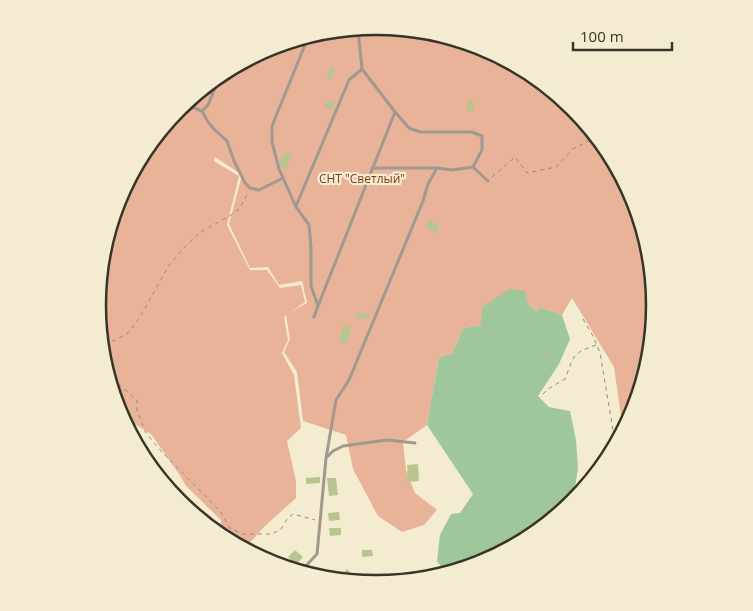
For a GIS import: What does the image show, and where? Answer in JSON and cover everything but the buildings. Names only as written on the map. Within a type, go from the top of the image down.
[{"type":"lane","points":[[359,36],[362,69],[409,128],[420,132],[472,132],[482,136],[482,150],[473,167]]},
{"type":"lane","points":[[304,45],[272,126],[272,142],[283,178],[296,206],[309,225],[311,286],[318,306]]},
{"type":"lane","points":[[296,206],[349,80],[362,69]]},
{"type":"lane","points":[[202,111],[208,105],[214,89]]},
{"type":"lane","points":[[192,107],[202,111],[214,130],[227,141],[234,162],[245,183],[250,188],[259,190],[283,178]]},
{"type":"lane","points":[[314,317],[395,112]]},
{"type":"lane","points":[[372,168],[437,168],[452,170],[473,167]]},
{"type":"lane","points":[[473,167],[488,181]]},
{"type":"lane","points":[[305,567],[317,554],[326,458],[336,400],[350,380],[423,201],[428,184],[437,168]]},
{"type":"lane","points":[[326,458],[343,446],[387,440],[415,443]]},
{"type":"path","points":[[488,181],[515,157],[528,173],[556,167],[573,149],[590,140]]},
{"type":"path","points":[[108,343],[127,334],[140,317],[168,267],[199,233],[239,209],[250,188]]},
{"type":"path","points":[[583,319],[600,353],[614,435]]},
{"type":"path","points":[[543,394],[564,379],[571,361],[578,352],[596,344]]},
{"type":"path","points":[[117,383],[137,400],[137,411],[146,433],[161,451],[220,511],[230,528],[242,534],[272,534],[281,529],[293,514],[320,521]]},
{"type":"green space","name":"СНТ \"Светлый\"","points":[[376,35],[412,37],[447,44],[480,56],[512,71],[541,91],[580,127],[611,170],[626,202],[638,235],[645,270],[647,306],[645,341],[638,376],[621,419],[614,367],[572,298],[562,315],[540,307],[536,311],[528,304],[481,325],[463,328],[452,354],[439,357],[427,425],[403,442],[406,470],[415,493],[437,510],[424,525],[402,532],[378,516],[353,469],[346,435],[303,421],[297,372],[284,352],[290,339],[286,315],[284,317],[288,340],[282,353],[294,375],[301,428],[287,441],[296,481],[296,498],[264,527],[249,544],[221,526],[221,520],[186,486],[151,434],[133,423],[120,392],[111,358],[106,306],[108,270],[115,235],[127,202],[142,170],[162,141],[198,102],[241,71],[290,49],[341,37]],"holes":[[[215,157],[242,175],[229,224],[250,268],[268,267],[279,285],[302,281],[307,303],[291,312],[305,302],[301,285],[280,288],[267,270],[250,270],[227,225],[239,176],[214,161]]]},
{"type":"shaded area","points":[[510,289],[525,291],[528,304],[536,311],[540,307],[562,315],[570,339],[559,364],[538,396],[549,407],[570,411],[576,440],[578,468],[576,489],[555,509],[512,540],[463,562],[442,568],[437,561],[440,535],[451,514],[460,513],[473,494],[427,425],[439,357],[452,354],[463,328],[481,325],[482,307]]}]
